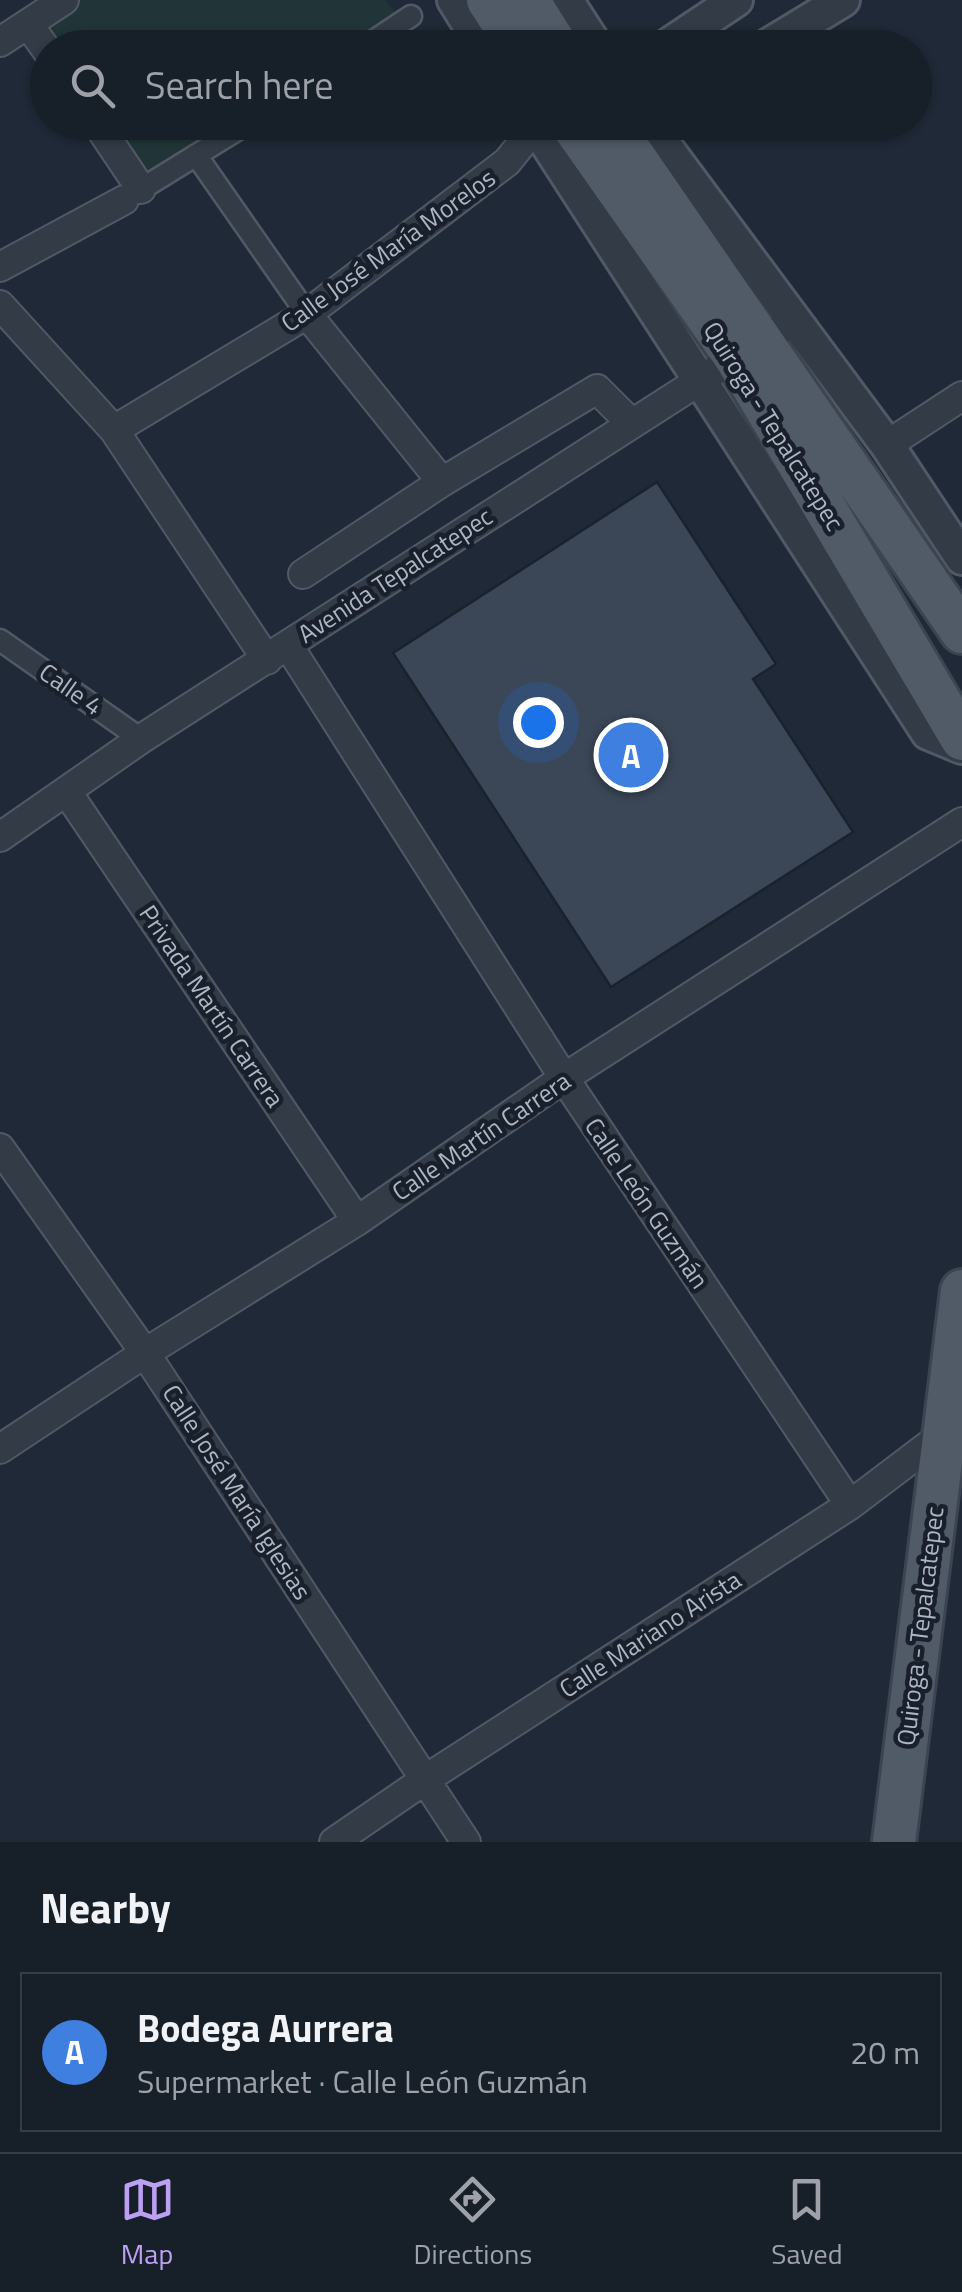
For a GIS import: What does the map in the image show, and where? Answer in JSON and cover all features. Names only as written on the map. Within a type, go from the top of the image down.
[{"type":"main road","points":[[488,0],[507,30]]},
{"type":"main road","points":[[528,0],[547,30]]},
{"type":"main road","name":"Quiroga - Tepalcatepec","points":[[592,140],[764,340],[962,632]]},
{"type":"main road","name":"Quiroga - Tepalcatepec","points":[[764,340],[962,739]]},
{"type":"main road","name":"Quiroga - Tepalcatepec","points":[[894,1842],[953,1427],[962,1292]]},
{"type":"street","points":[[454,0],[473,30]]},
{"type":"street","points":[[566,0],[585,30]]},
{"type":"street","points":[[691,30],[736,0]]},
{"type":"street","points":[[794,30],[843,0]]},
{"type":"street","points":[[0,42],[45,9]]},
{"type":"street","points":[[389,30],[410,16]]},
{"type":"street","points":[[105,140],[133,194]]},
{"type":"street","points":[[0,267],[221,140]]},
{"type":"street","name":"Calle José María Morelos","points":[[114,430],[308,314],[507,162],[559,140]]},
{"type":"street","points":[[588,140],[698,380],[928,734],[962,747]]},
{"type":"street","points":[[592,140],[764,340],[887,445],[962,558]]},
{"type":"street","points":[[196,156],[308,314],[442,482]]},
{"type":"street","name":"Calle León Guzmán","points":[[0,305],[114,430],[278,652],[850,1505]]},
{"type":"street","name":"Avenida Tepalcatepec","points":[[0,836],[141,738],[630,422],[764,340]]},
{"type":"street","points":[[302,574],[442,482],[597,389],[630,422]]},
{"type":"street","points":[[887,445],[962,396]]},
{"type":"street","name":"Calle 4","points":[[0,640],[141,738]]},
{"type":"street","name":"Privada Martín Carrera","points":[[67,792],[357,1221]]},
{"type":"street","name":"Calle Martín Carrera","points":[[0,1449],[144,1352],[357,1221],[564,1078],[962,822]]},
{"type":"street","name":"Calle José María Iglesias","points":[[0,1148],[144,1352],[466,1842]]},
{"type":"street","name":"Calle Mariano Arista","points":[[334,1842],[850,1505],[953,1427]]},
{"type":"green space","points":[[68,0],[385,0],[400,17],[382,30],[35,30],[31,24]]},
{"type":"green space","points":[[112,140],[216,140],[143,185]]},
{"type":"building","points":[[657,482],[776,664],[753,679],[853,832],[611,987],[393,653]]},
{"type":"place","name":"Bodega Aurrera","points":[[631,755]]}]
